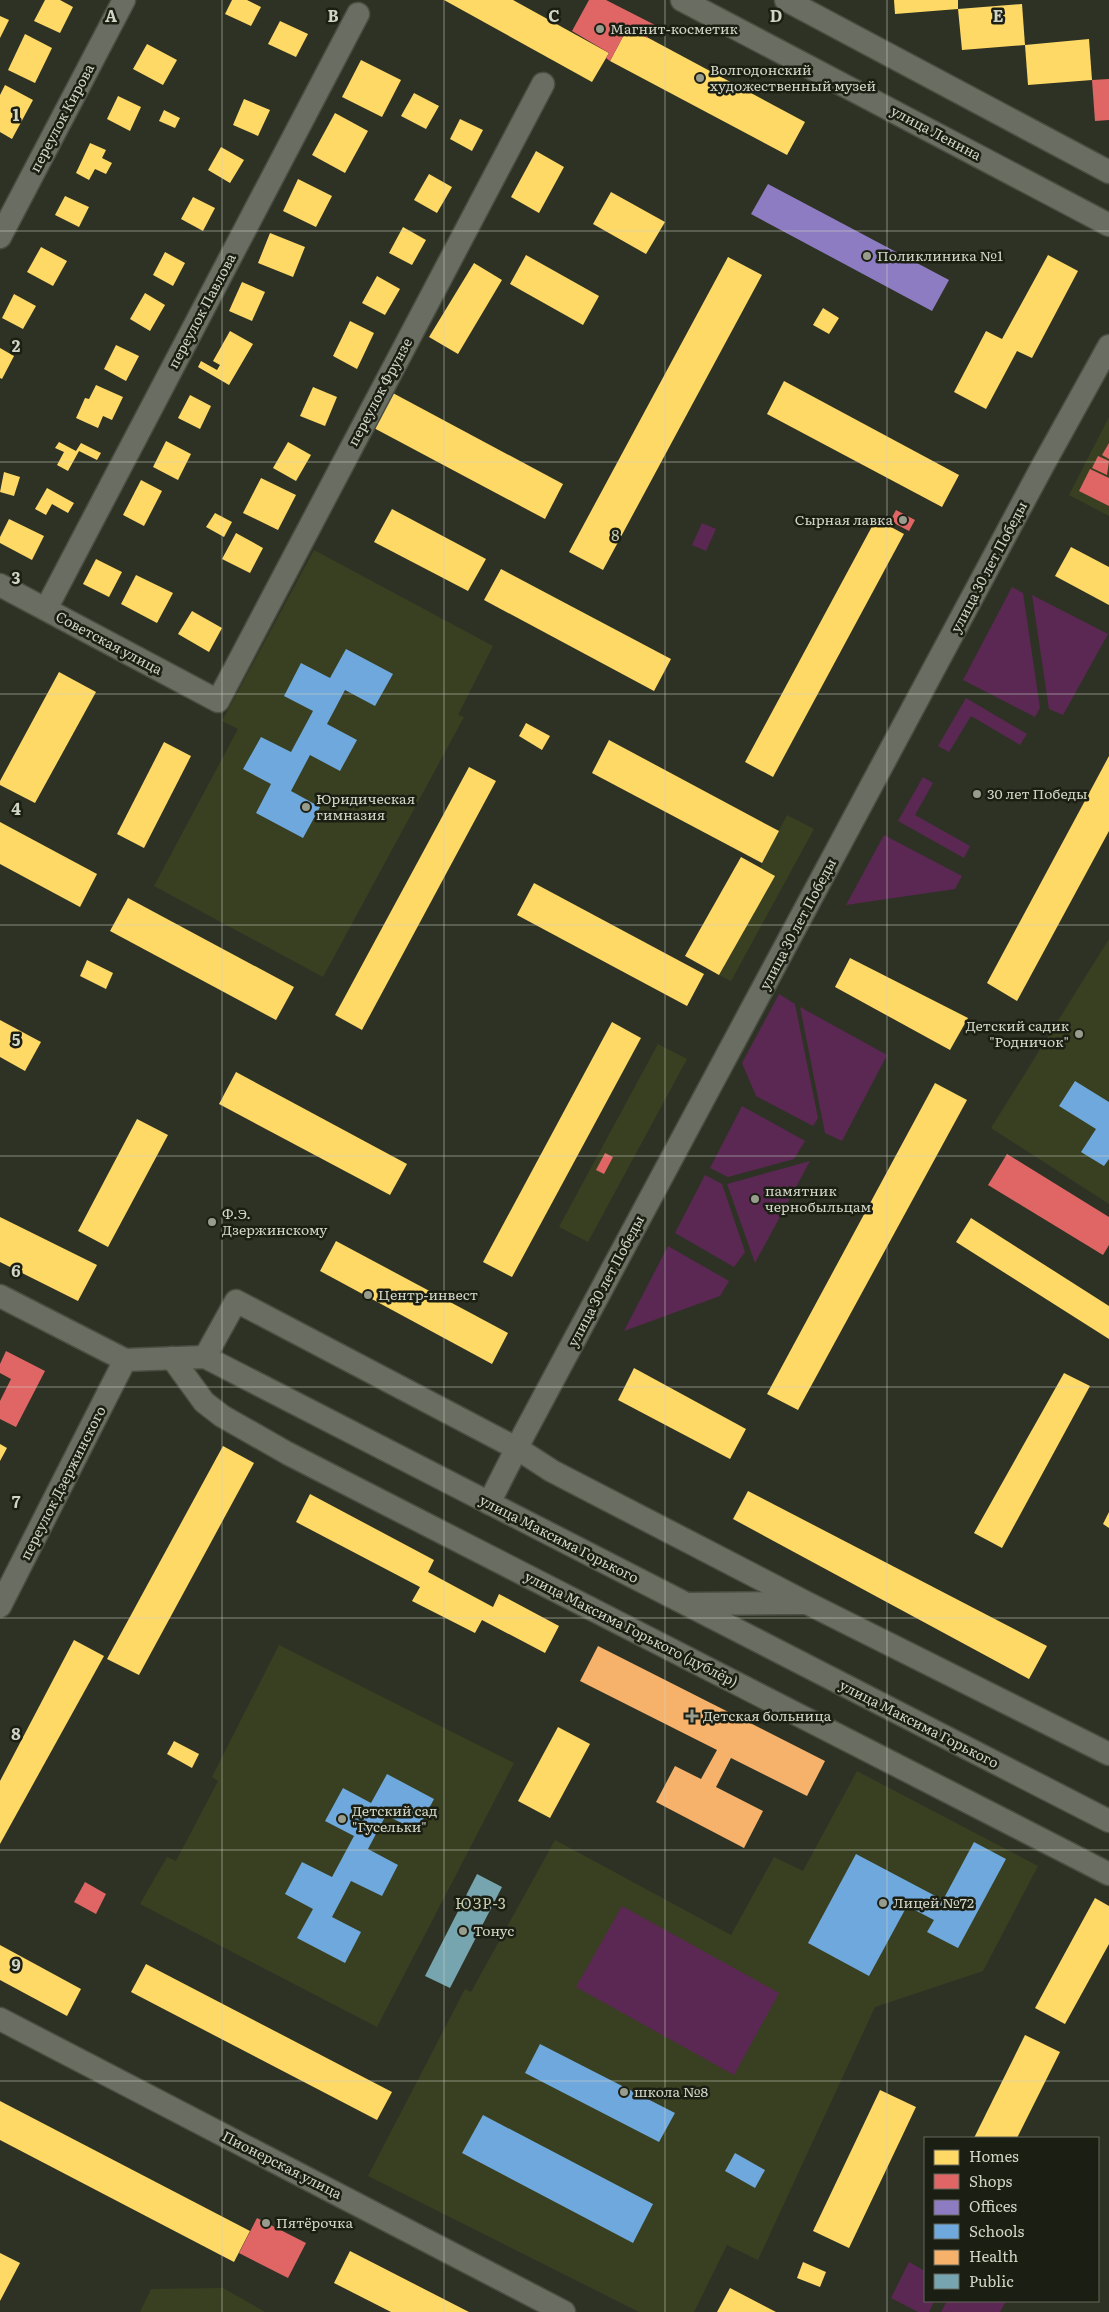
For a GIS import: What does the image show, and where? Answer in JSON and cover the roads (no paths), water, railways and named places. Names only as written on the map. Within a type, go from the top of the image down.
[{"type":"street","name":"переулок Кирова","points":[[0,237],[124,0]]},
{"type":"street","name":"улица Ленина","points":[[682,0],[1109,224]]},
{"type":"street","points":[[786,0],[1109,172]]},
{"type":"street","name":"переулок Павлова","points":[[46,609],[358,13]]},
{"type":"street","name":"переулок Фрунзе","points":[[218,701],[543,84]]},
{"type":"street","name":"улица 30 лет Победы","points":[[489,1504],[524,1434],[1001,543],[1109,346]]},
{"type":"street","name":"Советская улица","points":[[0,585],[218,701]]},
{"type":"street","name":"улица Максима Горького","points":[[0,1296],[126,1360],[205,1357],[1109,1821]]},
{"type":"street","points":[[205,1357],[236,1301],[518,1449],[552,1471],[807,1603],[1109,1754]]},
{"type":"street","name":"улица Максима Горького (дублёр)","points":[[172,1358],[204,1402],[222,1416],[287,1453],[1109,1874]]},
{"type":"street","name":"переулок Дзержинского","points":[[0,1606],[126,1360]]},
{"type":"street","points":[[684,1604],[807,1603]]},
{"type":"street","name":"Пионерская улица","points":[[0,2019],[564,2312]]},
{"type":"place","name":"Магнит-косметик","points":[[600,29]]},
{"type":"place","name":"Волгодонский художественный музей","points":[[700,78]]},
{"type":"place","name":"Поликлиника №1","points":[[867,256]]},
{"type":"place","name":"Сырная лавка","points":[[903,520]]},
{"type":"place","name":"30 лет Победы","points":[[977,794]]},
{"type":"place","name":"Юридическая гимназия","points":[[306,807]]},
{"type":"place","name":"Детский садик \"Родничок\"","points":[[1079,1034]]},
{"type":"place","name":"памятник чернобыльцам","points":[[755,1199]]},
{"type":"place","name":"Ф.Э. Дзержинскому","points":[[212,1222]]},
{"type":"place","name":"Центр-инвест","points":[[368,1295]]},
{"type":"place","name":"Детская больница","points":[[692,1716]]},
{"type":"place","name":"Детский сад \"Гусельки\"","points":[[342,1819]]},
{"type":"place","name":"Лицей №72","points":[[883,1903]]},
{"type":"place","name":"Тонус","points":[[463,1931]]},
{"type":"place","name":"школа №8","points":[[624,2092]]},
{"type":"place","name":"Пятёрочка","points":[[266,2223]]},
{"type":"district","name":"8","points":[[616,536]]},
{"type":"district","name":"ЮЗР-3","points":[[481,1904]]}]
